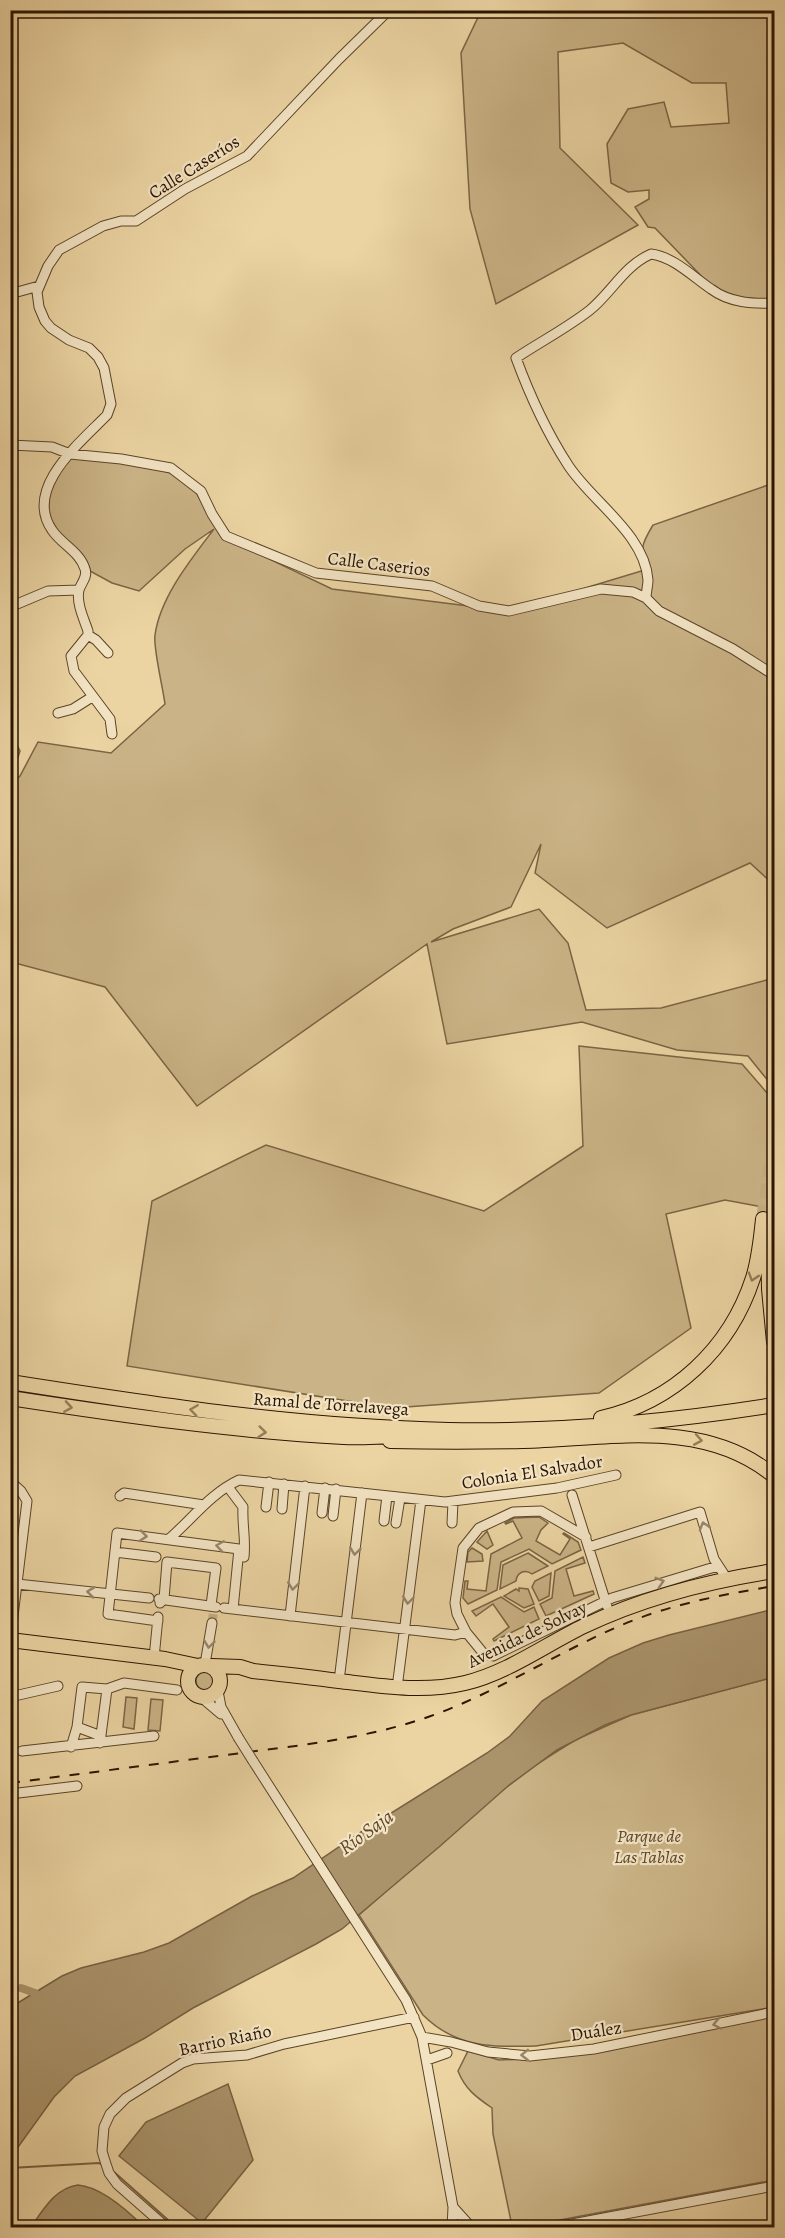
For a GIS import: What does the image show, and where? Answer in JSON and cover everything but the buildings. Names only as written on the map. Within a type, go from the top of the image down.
[{"type":"highway","points":[[273,1419],[424,1426],[538,1425],[603,1418],[639,1407],[671,1389],[685,1378],[721,1341],[742,1306],[754,1276],[766,1219],[774,1342]]},
{"type":"highway","name":"Ramal de Torrelavega","points":[[10,1382],[196,1411],[392,1428],[548,1429],[702,1414]]},
{"type":"highway","points":[[702,1414],[774,1397]]},
{"type":"highway","name":"Ramal de Torrelavega","points":[[10,1398],[191,1424],[271,1433],[346,1437],[526,1437],[629,1431],[774,1413]]},
{"type":"highway","points":[[702,1414],[725,1413],[774,1405]]},
{"type":"highway","points":[[346,1437],[377,1441],[478,1442],[674,1436],[711,1442],[735,1450],[758,1463],[774,1476]]},
{"type":"highway","name":"Avenida de Solvay","points":[[10,1641],[205,1665],[240,1667],[253,1671],[397,1688],[442,1687],[467,1682],[502,1668],[608,1608],[774,1570]]},
{"type":"highway","points":[[159,1659],[182,1686],[201,1697],[209,1696],[219,1687],[218,1671],[205,1665],[190,1672],[182,1686]]},
{"type":"highway","name":"Avenida de Solvay","points":[[219,1687],[238,1673],[253,1671]]},
{"type":"street","name":"Calle Caseríos","points":[[39,286],[58,250],[103,226],[121,221],[136,221],[185,189],[248,156],[339,59],[389,10]]},
{"type":"street","points":[[646,598],[648,580],[639,550],[628,534],[578,481],[545,428],[530,397],[516,358],[589,311],[630,267],[651,254],[668,259],[713,291],[736,301],[754,304],[774,303]]},
{"type":"street","points":[[10,294],[39,286]]},
{"type":"street","points":[[39,286],[37,292],[39,306],[45,321],[51,328],[69,340],[89,348],[98,357],[104,368],[110,398],[111,404],[107,415],[53,472],[45,498],[45,514],[52,530],[81,561],[85,569],[86,575],[79,590],[79,602],[88,635],[108,653]]},
{"type":"street","name":"Calle Caserios","points":[[10,445],[52,447],[70,454],[121,459],[171,468],[201,491],[226,536],[316,573],[432,586],[478,606],[509,611],[601,589],[633,592],[646,598],[659,610],[733,649],[774,675]]},
{"type":"street","points":[[10,607],[48,591],[79,590]]},
{"type":"street","points":[[88,635],[74,651],[70,660],[74,671],[110,719],[112,734]]},
{"type":"street","points":[[58,714],[73,709],[92,697]]},
{"type":"street","name":"Colonia El Salvador","points":[[169,1539],[204,1505],[239,1480],[453,1502],[557,1488],[616,1475]]},
{"type":"street","points":[[10,1481],[21,1491],[27,1501],[10,1641]]},
{"type":"street","points":[[266,1507],[269,1482]]},
{"type":"street","points":[[282,1509],[284,1484]]},
{"type":"street","points":[[290,1616],[305,1486]]},
{"type":"street","points":[[221,1608],[246,1535],[242,1519],[243,1507],[228,1487]]},
{"type":"street","points":[[322,1513],[326,1488]]},
{"type":"street","points":[[333,1516],[336,1489]]},
{"type":"street","points":[[120,1496],[124,1493],[204,1505]]},
{"type":"street","points":[[339,1681],[362,1493]]},
{"type":"street","points":[[572,1495],[608,1608]]},
{"type":"street","points":[[384,1521],[387,1496]]},
{"type":"street","points":[[396,1523],[400,1498]]},
{"type":"street","points":[[397,1688],[421,1500]]},
{"type":"street","name":"Colonia El Salvador","points":[[452,1523],[453,1502]]},
{"type":"street","points":[[586,1537],[541,1510],[513,1512],[480,1528],[464,1548],[455,1603],[457,1614],[466,1632],[484,1654],[491,1657],[608,1608],[657,1583],[718,1566]]},
{"type":"street","points":[[589,1547],[700,1512],[718,1566],[727,1579]]},
{"type":"street","points":[[159,1659],[158,1619],[108,1614],[117,1533],[239,1549],[221,1608]]},
{"type":"street","points":[[115,1552],[163,1558]]},
{"type":"street","points":[[157,1600],[167,1562],[216,1568],[221,1608]]},
{"type":"street","points":[[17,1584],[404,1630],[455,1635],[466,1632]]},
{"type":"street","points":[[205,1665],[212,1623]]},
{"type":"street","points":[[71,1747],[77,1727],[82,1687],[106,1689],[124,1683],[182,1686]]},
{"type":"street","points":[[10,1697],[58,1686]]},
{"type":"street","points":[[219,1687],[221,1707],[227,1720]]},
{"type":"street","points":[[101,1739],[106,1689]]},
{"type":"street","points":[[201,1697],[215,1706],[227,1720],[414,2016],[427,2060],[453,2207],[452,2228]]},
{"type":"street","points":[[77,1727],[101,1739]]},
{"type":"street","points":[[22,1751],[71,1747],[101,1739],[154,1736]]},
{"type":"street","points":[[10,1794],[77,1786]]},
{"type":"street","name":"Duález","points":[[422,2037],[488,2052],[530,2056],[594,2049],[774,2012]]},
{"type":"street","name":"Barrio Riaño","points":[[167,2228],[117,2184],[108,2170],[102,2151],[104,2127],[111,2114],[126,2098],[182,2063],[205,2057],[247,2055],[284,2044],[414,2016]]},
{"type":"street","points":[[427,2060],[447,2053]]},
{"type":"street","points":[[551,2228],[774,2186]]},
{"type":"street","points":[[453,2207],[471,2227]]},
{"type":"street","points":[[459,2228],[471,2227]]},
{"type":"green space","points":[[481,11],[774,11],[774,300],[735,297],[710,285],[655,228],[648,227],[635,207],[649,199],[649,190],[628,192],[611,183],[607,144],[628,109],[664,102],[671,127],[729,123],[726,83],[692,83],[623,43],[558,52],[560,148],[638,225],[496,304],[470,209],[461,53]]},
{"type":"green space","points":[[77,456],[139,464],[174,474],[194,489],[216,527],[244,547],[332,589],[509,611],[648,569],[643,546],[653,525],[774,483],[774,885],[750,863],[607,928],[535,873],[541,844],[511,907],[453,929],[431,942],[539,909],[568,943],[586,1010],[661,1008],[774,978],[774,1088],[748,1056],[677,1050],[582,1022],[447,1044],[427,944],[197,1106],[105,987],[11,962],[10,786],[20,776],[38,742],[111,753],[165,704],[155,641],[158,621],[170,592],[214,529],[185,549],[139,591],[112,583],[90,571],[89,566],[63,538],[51,520],[49,498],[55,479],[65,463]]},
{"type":"green space","points":[[11,733],[20,751],[11,778]]},
{"type":"green space","points":[[579,1046],[742,1064],[774,1101],[774,1209],[725,1200],[666,1214],[691,1328],[599,1393],[392,1408],[127,1366],[152,1201],[266,1145],[484,1211],[583,1146]]},
{"type":"green space","points":[[539,1517],[548,1523],[541,1530],[536,1541],[560,1555],[570,1539],[564,1533],[578,1542],[581,1550],[552,1564],[529,1549],[501,1562],[497,1590],[468,1604],[463,1598],[465,1581],[468,1581],[467,1589],[486,1591],[491,1554],[522,1538],[513,1521],[505,1523],[514,1518]]},
{"type":"green space","points":[[487,1531],[493,1545],[487,1549],[477,1542]]},
{"type":"green space","points":[[472,1548],[482,1554],[483,1561],[467,1562],[468,1552]]},
{"type":"green space","points":[[528,1553],[548,1566],[532,1574],[522,1572],[516,1581],[500,1589],[503,1565]]},
{"type":"green space","points":[[583,1557],[585,1563],[566,1569],[574,1596],[593,1591],[594,1594],[546,1616],[540,1604],[552,1598],[555,1571]]},
{"type":"green space","points":[[551,1573],[549,1596],[539,1601],[532,1587],[535,1581]]},
{"type":"green space","points":[[519,1588],[528,1589],[534,1604],[524,1608],[504,1596],[516,1589],[519,1591]]},
{"type":"green space","points":[[501,1597],[524,1612],[534,1607],[539,1619],[494,1641],[493,1639],[509,1627],[493,1604],[476,1616],[472,1611]]},
{"type":"green space","points":[[201,1672],[209,1672],[214,1677],[212,1688],[201,1690],[196,1685],[196,1677]]},
{"type":"green space","name":"Parque de Las Tablas","points":[[774,1677],[774,2007],[536,2046],[490,2045],[462,2040],[448,2034],[423,2015],[359,1915],[495,1796],[534,1766],[575,1740],[631,1715]]},
{"type":"green space","points":[[126,1697],[137,1698],[134,1729],[123,1727]]},
{"type":"green space","points":[[151,1699],[163,1700],[160,1731],[148,1730]]},
{"type":"green space","points":[[774,2016],[774,2180],[533,2225],[512,2226],[493,2134],[492,2108],[472,2092],[458,2071],[468,2051],[499,2060],[550,2058]]},
{"type":"water","name":"Río Saja","points":[[774,1609],[774,1677],[631,1715],[605,1725],[557,1750],[508,1786],[342,1929],[193,2008],[145,2038],[75,2076],[54,2097],[11,2157],[11,2007],[62,1976],[81,1968],[144,1952],[169,1943],[252,1896],[293,1878],[361,1832],[487,1753],[510,1736],[542,1701],[609,1658],[643,1643],[669,1635]]},
{"type":"water","points":[[228,2084],[253,2160],[202,2223],[119,2156],[146,2122]]},
{"type":"water","points":[[78,2185],[105,2195],[144,2227],[31,2227],[56,2195]]},
{"type":"waterway","points":[[21,1988],[35,1993]]},
{"type":"waterway","points":[[10,2168],[99,2163],[104,2166]]},
{"type":"waterway","points":[[114,2172],[177,2228]]},
{"type":"tunnel","points":[[763,1219],[774,1144]]},
{"type":"tunnel","points":[[212,1623],[214,1610]]},
{"type":"railway","points":[[10,1783],[359,1736],[452,1708],[636,1619],[694,1602],[774,1586]]}]
